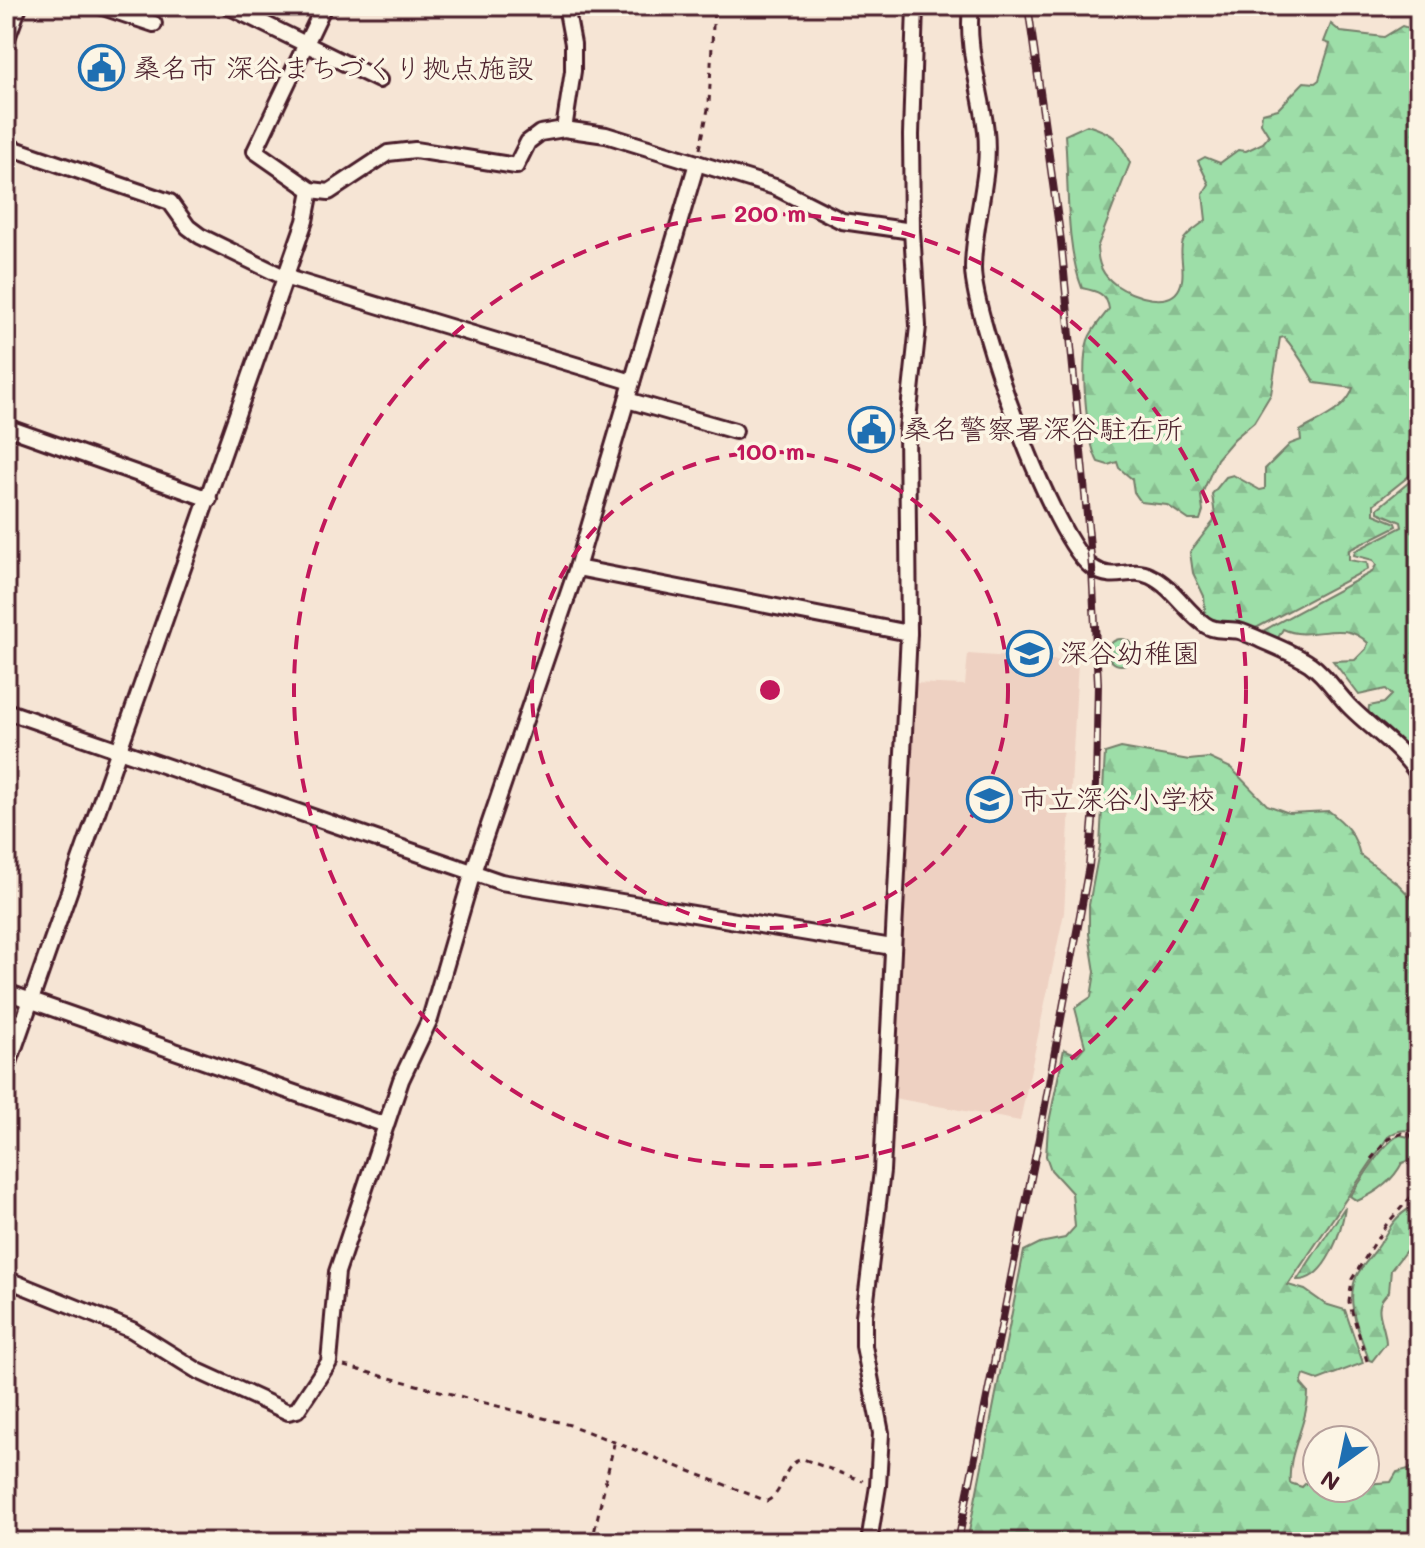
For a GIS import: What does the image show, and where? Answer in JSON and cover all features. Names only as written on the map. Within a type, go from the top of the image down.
[{"type":"street","points":[[6,41],[19,6]]},
{"type":"street","points":[[100,6],[154,24]]},
{"type":"street","points":[[228,6],[379,80]]},
{"type":"street","points":[[324,6],[255,151],[311,190],[329,192],[388,153],[415,150],[516,166],[528,142],[540,133],[564,129],[606,135],[655,148],[775,187],[842,221],[912,231]]},
{"type":"street","points":[[564,129],[573,57],[566,6]]},
{"type":"street","points":[[869,1542],[878,1486],[881,1433],[864,1346],[864,1316],[882,1171],[909,633],[907,429],[918,326],[912,231],[911,135],[915,6]]},
{"type":"street","points":[[971,6],[971,59],[987,144],[973,271],[978,303],[998,374],[1030,457],[1081,560],[1104,575],[1139,572],[1149,575],[1164,585],[1204,624],[1218,630],[1244,632],[1303,660],[1319,672],[1350,707],[1409,762],[1419,776]]},
{"type":"street","points":[[6,146],[170,202],[188,227],[200,236],[284,277],[632,382]]},
{"type":"street","points":[[6,1279],[132,1330],[198,1371],[288,1412],[297,1410],[329,1362],[337,1272],[401,1080],[430,1019],[473,872],[577,568],[697,163]]},
{"type":"street","points":[[6,1071],[209,499],[305,221],[311,190]]},
{"type":"street","points":[[627,400],[735,431]]},
{"type":"street","points":[[6,427],[209,499]]},
{"type":"street","points":[[577,568],[909,633]]},
{"type":"street","points":[[6,711],[501,882],[892,947]]},
{"type":"street","points":[[6,992],[386,1125]]},
{"type":"path","points":[[697,163],[709,104],[714,6]]},
{"type":"path","points":[[1371,1159],[1395,1134],[1405,1132],[1419,1140]]},
{"type":"path","points":[[1367,1361],[1349,1302],[1352,1279],[1386,1225],[1419,1188]]},
{"type":"path","points":[[329,1362],[570,1425],[767,1501],[775,1498],[787,1468],[794,1461],[803,1459],[878,1486]]},
{"type":"path","points":[[592,1542],[614,1443]]},
{"type":"shaded area","name":"市立深谷小学校","points":[[968,654],[1078,662],[1064,913],[1020,1121],[894,1098],[912,683],[965,685]]},
{"type":"green space","points":[[1331,24],[1341,32],[1384,37],[1402,26],[1419,31],[1419,468],[1374,504],[1374,514],[1397,526],[1349,550],[1349,560],[1367,563],[1368,569],[1253,629],[1206,623],[1204,596],[1193,573],[1190,552],[1213,522],[1212,494],[1226,477],[1233,475],[1260,490],[1265,489],[1265,469],[1290,444],[1301,440],[1300,431],[1345,402],[1353,388],[1315,383],[1289,342],[1284,337],[1280,338],[1271,394],[1254,422],[1217,459],[1201,496],[1203,511],[1200,520],[1189,520],[1167,505],[1141,502],[1134,492],[1132,479],[1119,468],[1117,462],[1108,465],[1098,462],[1090,437],[1084,383],[1086,351],[1092,332],[1109,309],[1103,296],[1082,288],[1077,271],[1070,233],[1065,135],[1087,125],[1103,131],[1118,142],[1130,163],[1097,248],[1104,273],[1116,285],[1141,297],[1170,297],[1181,284],[1183,241],[1206,220],[1203,194],[1209,184],[1198,161],[1205,157],[1220,163],[1238,150],[1246,151],[1263,143],[1269,136],[1261,123],[1262,113],[1278,109],[1304,82],[1315,83],[1319,80],[1330,44],[1324,42]]},
{"type":"green space","points":[[1419,474],[1419,768],[1368,717],[1369,706],[1384,703],[1392,695],[1386,689],[1359,695],[1333,661],[1355,660],[1368,643],[1348,632],[1294,633],[1283,629],[1275,643],[1259,633],[1372,572],[1376,565],[1373,560],[1354,555],[1355,551],[1402,527],[1401,522],[1378,512],[1378,508]]},
{"type":"green space","points":[[1121,639],[1130,643],[1134,652],[1130,661],[1121,665],[1112,661],[1108,652],[1112,643]]},
{"type":"green space","points":[[1121,748],[1189,760],[1209,758],[1231,768],[1267,805],[1289,813],[1329,811],[1349,830],[1360,855],[1398,884],[1419,906],[1419,1136],[1404,1130],[1388,1137],[1288,1285],[1305,1290],[1325,1304],[1345,1310],[1363,1363],[1318,1380],[1304,1375],[1301,1384],[1308,1392],[1307,1404],[1292,1460],[1290,1483],[1301,1487],[1301,1504],[1381,1504],[1381,1483],[1391,1482],[1397,1472],[1419,1466],[1419,1542],[967,1542],[1024,1251],[1040,1243],[1065,1238],[1075,1227],[1072,1193],[1051,1170],[1046,1156],[1048,1127],[1064,1049],[1077,1055],[1085,1046],[1075,1008],[1091,997],[1095,972],[1089,934],[1089,905],[1100,846],[1105,753]]},
{"type":"green space","points":[[1400,1135],[1413,1138],[1419,1144],[1419,1157],[1402,1163],[1389,1181],[1371,1194],[1357,1201],[1350,1196],[1380,1153]]},
{"type":"green space","points":[[1345,1207],[1336,1240],[1325,1263],[1308,1278],[1297,1280]]},
{"type":"green space","points":[[1412,1207],[1419,1208],[1418,1235],[1391,1270],[1389,1292],[1379,1309],[1386,1343],[1372,1361],[1369,1360],[1355,1318],[1353,1286],[1359,1271],[1393,1223]]},
{"type":"railway","points":[[958,1542],[1039,1138],[1089,866],[1096,785],[1098,683],[1092,568],[1061,241],[1028,6]]},
{"type":"place","name":"桑名市 深谷まちづくり拠点施設","points":[[102,68]]},
{"type":"place","name":"桑名警察署深谷駐在所","points":[[872,429]]},
{"type":"place","name":"深谷幼稚園","points":[[1029,653]]},
{"type":"place","name":"市立深谷小学校","points":[[989,799]]}]
